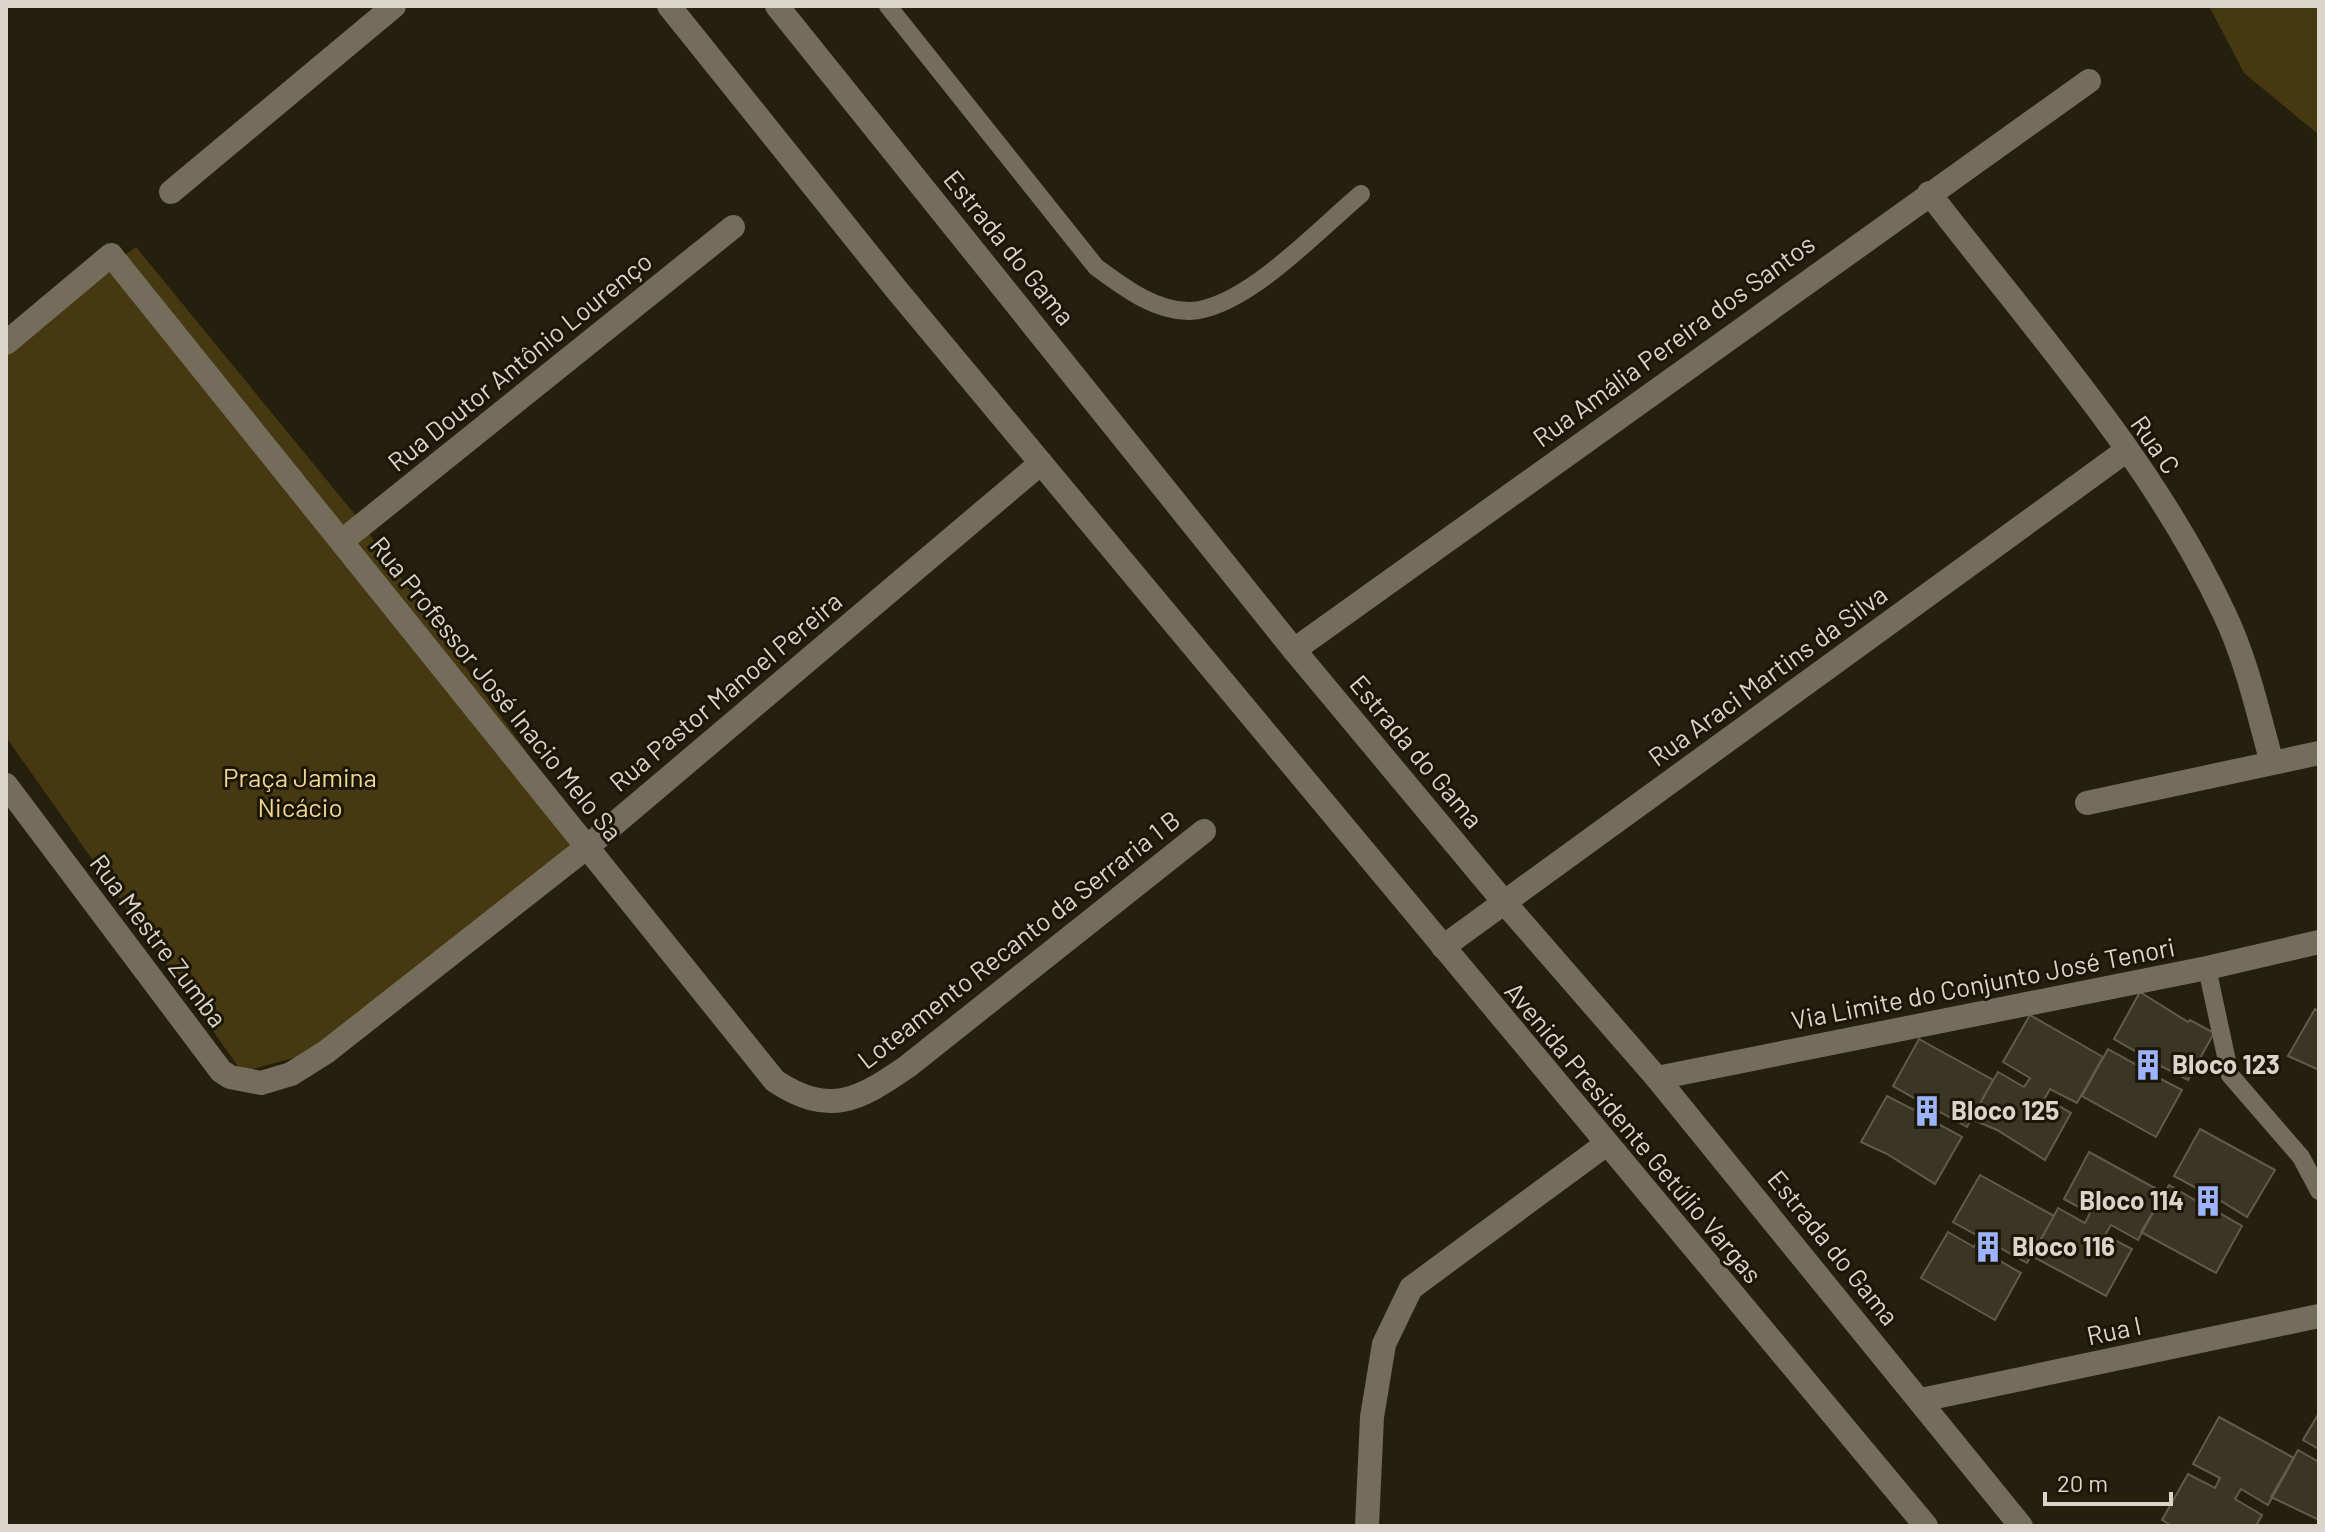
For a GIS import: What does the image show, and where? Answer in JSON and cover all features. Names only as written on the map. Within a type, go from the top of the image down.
[{"type":"street","points":[[171,192],[394,6]]},
{"type":"street","points":[[669,6],[807,181],[1041,463]]},
{"type":"street","name":"Estrada do Gama","points":[[777,6],[1294,650],[1504,902],[1657,1078],[2021,1526]]},
{"type":"street","name":"Rua Amália Pereira dos Santos","points":[[1294,650],[2089,81]]},
{"type":"street","name":"Rua C","points":[[1929,193],[2127,450],[2191,549],[2225,614],[2246,668],[2272,763]]},
{"type":"street","name":"Rua Doutor Antônio Lourenço","points":[[342,541],[733,227]]},
{"type":"street","name":"Rua Professor José Inacio Melo Sa","points":[[6,343],[111,255],[775,1081],[796,1095],[817,1102],[843,1101],[868,1094]]},
{"type":"street","name":"Rua Araci Martins da Silva","points":[[1443,947],[2127,450]]},
{"type":"street","name":"Avenida Presidente Getúlio Vargas","points":[[1041,463],[1605,1145],[1926,1526]]},
{"type":"street","name":"Rua Pastor Manoel Pereira","points":[[291,1074],[326,1052],[587,847],[1041,463]]},
{"type":"street","points":[[2087,803],[2319,753]]},
{"type":"street","name":"Rua Mestre Zumba","points":[[6,785],[221,1071],[230,1077],[261,1083],[291,1074]]},
{"type":"street","name":"Loteamento Recanto da Serraria 1 B","points":[[868,1094],[1204,831]]},
{"type":"street","name":"Via Limite do Conjunto José Tenori","points":[[1657,1078],[2207,968],[2319,942]]},
{"type":"street","points":[[1367,1526],[1372,1417],[1384,1344],[1411,1288],[1605,1145]]},
{"type":"street","name":"Rua I","points":[[1921,1400],[2319,1316]]},
{"type":"lane","points":[[888,6],[1096,267],[1135,295],[1189,311],[1226,302],[1258,280],[1361,194]]},
{"type":"lane","points":[[2207,968],[2230,1075],[2301,1157],[2319,1191]]},
{"type":"green space","points":[[2209,6],[2319,6],[2319,135],[2244,73]]},
{"type":"green space","name":"Praça Jamina Nicácio","points":[[136,247],[357,517],[590,840],[315,1052],[242,1072],[6,737],[6,339]]},
{"type":"building","name":"Bloco 123","points":[[2140,992],[2188,1022],[2190,1020],[2214,1033],[2188,1080],[2161,1066],[2155,1076],[2182,1090],[2156,1137],[2082,1096],[2108,1049],[2135,1064],[2140,1054],[2114,1039]]},
{"type":"building","points":[[2315,1009],[2319,1012],[2319,1070],[2288,1056]]},
{"type":"building","points":[[2030,1015],[2103,1057],[2077,1103],[2050,1089],[2045,1098],[2071,1113],[2045,1160],[1997,1130],[1971,1119],[1998,1072],[2024,1087],[2030,1078],[2003,1062]]},
{"type":"building","name":"Bloco 125","points":[[1919,1039],[1993,1080],[1967,1127],[1940,1112],[1935,1122],[1962,1137],[1935,1184],[1861,1142],[1887,1096],[1914,1110],[1919,1101],[1893,1086]]},
{"type":"building","name":"Bloco 114","points":[[2200,1129],[2275,1170],[2247,1217],[2221,1201],[2216,1211],[2242,1226],[2216,1273],[2141,1232],[2169,1185],[2195,1200],[2200,1190],[2174,1176]]},
{"type":"building","points":[[2089,1152],[2164,1193],[2138,1240],[2111,1225],[2105,1235],[2132,1249],[2106,1296],[2032,1256],[2058,1208],[2085,1223],[2090,1213],[2064,1199]]},
{"type":"building","name":"Bloco 116","points":[[1980,1175],[2054,1216],[2027,1263],[2000,1248],[1995,1258],[2021,1273],[1995,1320],[1921,1278],[1948,1232],[1974,1247],[1980,1237],[1953,1222]]},
{"type":"building","points":[[2319,1413],[2319,1449],[2303,1440]]},
{"type":"building","points":[[2219,1417],[2294,1458],[2268,1505],[2241,1489],[2235,1499],[2262,1515],[2256,1526],[2172,1526],[2162,1520],[2188,1474],[2215,1488],[2220,1478],[2193,1464]]},
{"type":"building","points":[[2298,1450],[2319,1462],[2319,1520],[2271,1497]]},
{"type":"place","name":"Bloco 123","points":[[2148,1065]]},
{"type":"place","name":"Bloco 125","points":[[1927,1111]]},
{"type":"place","name":"Bloco 114","points":[[2208,1201]]},
{"type":"place","name":"Bloco 116","points":[[1988,1247]]}]
